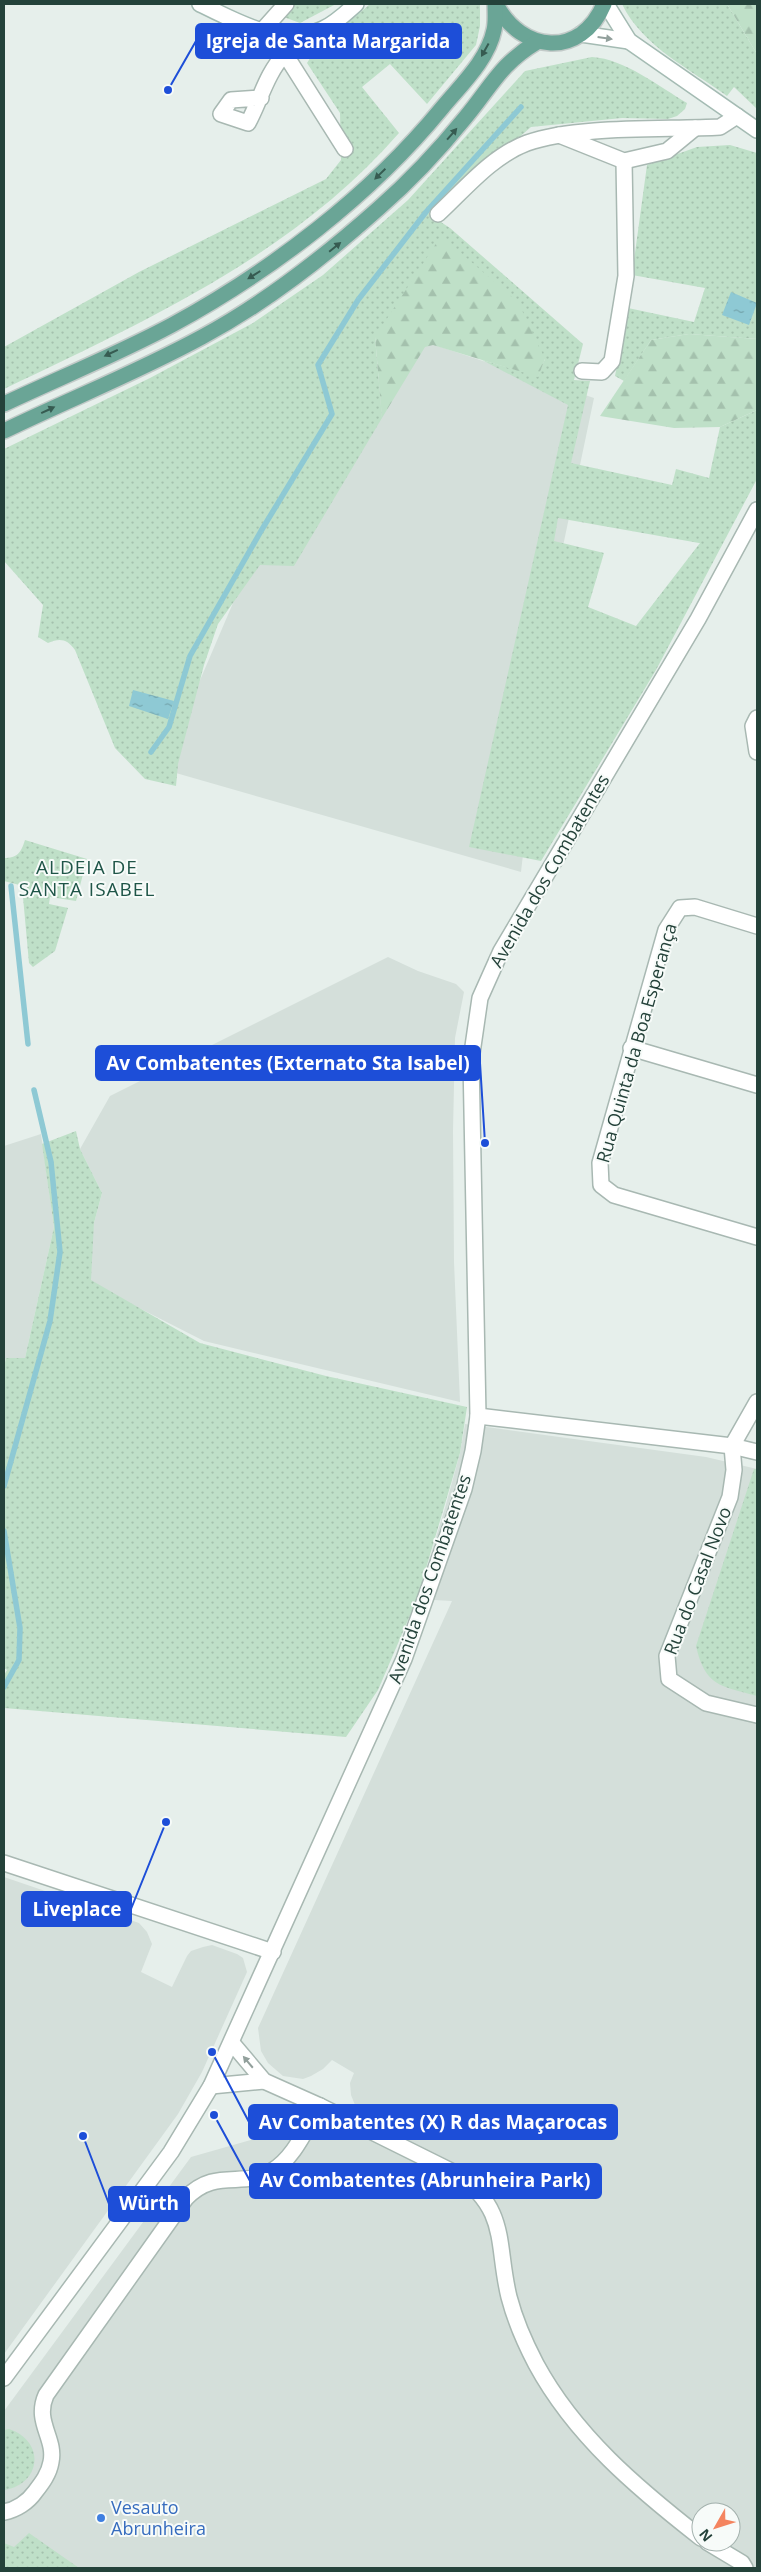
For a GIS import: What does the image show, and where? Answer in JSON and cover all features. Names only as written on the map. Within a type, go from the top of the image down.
[{"type":"main road","points":[[495,4],[504,19],[517,33],[537,42],[566,41],[581,34],[600,15],[605,4]]},
{"type":"main road","points":[[4,404],[170,326],[259,272],[290,250],[378,176],[426,127],[487,49],[494,30],[495,4]]},
{"type":"main road","points":[[4,431],[166,356],[204,336],[297,277],[341,242],[401,188],[467,117],[495,77],[509,61],[537,42]]},
{"type":"street","points":[[200,4],[261,32],[291,36],[322,30],[335,22],[356,4]]},
{"type":"street","points":[[261,32],[286,4]]},
{"type":"street","points":[[605,4],[629,41],[757,130]]},
{"type":"street","points":[[581,34],[629,41]]},
{"type":"street","points":[[281,35],[285,54],[345,149]]},
{"type":"street","points":[[261,98],[275,64],[285,54]]},
{"type":"street","points":[[438,214],[483,172],[504,156],[527,144],[559,135],[720,127],[736,116]]},
{"type":"street","points":[[559,135],[624,162],[667,151],[695,128]]},
{"type":"street","points":[[582,371],[602,372],[612,361],[626,276],[624,162]]},
{"type":"street","name":"Avenida dos Combatentes","points":[[4,2378],[171,2152],[211,2086],[404,1659],[464,1489],[473,1451],[478,1416],[471,1060],[480,998],[500,951],[698,619],[757,510]]},
{"type":"street","points":[[757,718],[754,726],[757,752]]},
{"type":"street","name":"Rua Quinta da Boa Esperança","points":[[757,926],[695,907],[680,908],[672,917],[666,930],[631,1048],[600,1163],[601,1184],[614,1196],[757,1237]]},
{"type":"street","points":[[631,1048],[757,1085]]},
{"type":"street","points":[[732,1446],[757,1402]]},
{"type":"street","points":[[478,1416],[732,1446],[757,1452]]},
{"type":"street","name":"Rua do Casal Novo","points":[[732,1446],[734,1470],[730,1497],[667,1656],[668,1679],[706,1703],[757,1715]]},
{"type":"street","points":[[4,1863],[273,1952]]},
{"type":"street","points":[[232,2043],[264,2081],[320,2106],[457,2174],[484,2197],[499,2230],[509,2296],[521,2332],[553,2395],[577,2427],[599,2451],[691,2529]]},
{"type":"street","points":[[211,2086],[264,2081]]},
{"type":"street","points":[[4,2512],[29,2500],[45,2478],[52,2461],[41,2413],[46,2395],[186,2198],[193,2190],[211,2181],[257,2176],[271,2172],[292,2151],[320,2106]]},
{"type":"street","points":[[722,2552],[744,2566]]},
{"type":"shaded area","points":[[408,336],[594,398],[553,594],[521,872],[162,769],[254,554]]},
{"type":"shaded area","points":[[388,957],[418,971],[456,984],[464,992],[455,1038],[453,1131],[454,1262],[460,1402],[204,1341],[86,1281],[94,1223],[102,1193],[80,1149],[110,1096]]},
{"type":"shaded area","points":[[41,1134],[54,1227],[25,1358],[6,1358],[4,1367],[4,1146]]},
{"type":"shaded area","points":[[465,1424],[706,1457],[757,1469],[757,2568],[4,2568],[4,2411],[191,2157],[357,2110],[351,2095],[350,2083],[354,2073],[332,2060],[323,2069],[303,2079],[283,2076],[268,2063],[261,2051],[258,2028],[452,1601],[417,1599],[460,1453]]},
{"type":"shaded area","points":[[4,1877],[139,1923],[147,1932],[152,1944],[141,1972],[172,1987],[191,1951],[212,1945],[243,1958],[247,1972],[202,2072],[178,2114],[4,2354]]},
{"type":"green space","points":[[291,4],[336,4],[300,23],[281,16]]},
{"type":"green space","points":[[370,4],[480,4],[480,26],[476,45],[427,104],[390,64],[362,87],[399,133],[358,176],[313,214],[265,249],[215,281],[164,310],[4,389],[4,347],[139,272],[326,179],[341,160],[340,113],[307,63],[314,52]]},
{"type":"green space","points":[[622,4],[727,4],[757,54],[757,109],[734,87],[727,96],[668,56],[642,32]]},
{"type":"green space","points":[[727,4],[757,4],[757,54]]},
{"type":"green space","points":[[592,57],[604,59],[641,74],[687,103],[685,109],[677,116],[668,119],[622,118],[531,127],[430,215],[450,228],[583,344],[574,380],[590,381],[571,463],[672,485],[676,469],[709,478],[720,427],[757,410],[757,479],[656,670],[541,861],[469,847],[568,405],[482,360],[538,376],[545,359],[375,337],[382,418],[294,566],[260,565],[218,624],[204,665],[178,764],[176,786],[145,779],[115,748],[75,650],[63,640],[48,643],[38,637],[43,605],[4,561],[4,449],[150,378],[253,323],[323,275],[408,200],[525,71]],"holes":[[[558,518],[700,543],[636,626],[588,607],[604,553],[554,541]]]},
{"type":"green space","points":[[730,145],[757,153],[757,339],[689,334],[651,340],[624,381],[615,376],[628,308],[694,322],[705,288],[632,275],[647,165],[697,147]]},
{"type":"green space","points":[[441,236],[518,302],[545,359],[538,377],[433,345],[425,347],[382,418],[375,337]]},
{"type":"green space","points":[[689,334],[757,339],[757,410],[720,427],[674,428],[600,416],[651,340]]},
{"type":"green space","points":[[25,840],[87,859],[76,901],[50,897],[49,904],[68,908],[55,951],[33,967],[29,963],[23,897],[28,893],[27,887],[4,881],[4,858],[18,854]]},
{"type":"green space","points":[[76,1131],[80,1149],[102,1193],[94,1223],[91,1280],[200,1343],[326,1376],[467,1407],[460,1453],[417,1599],[378,1690],[346,1737],[4,1708],[4,1675],[7,1670],[4,1668],[4,1367],[6,1358],[25,1358],[54,1227],[42,1144]]},
{"type":"green space","points":[[754,1469],[757,1469],[757,1696],[733,1690],[716,1682],[704,1669],[696,1646]]},
{"type":"green space","points":[[9,2429],[21,2435],[29,2443],[34,2461],[32,2471],[26,2479],[17,2486],[5,2490],[4,2430]]},
{"type":"green space","points":[[29,2533],[79,2568],[4,2568],[4,2543],[14,2547]]},
{"type":"water","points":[[731,292],[757,303],[749,325],[722,315]]},
{"type":"water","points":[[133,690],[174,701],[168,719],[129,706]]},
{"type":"waterway","points":[[151,752],[169,727],[190,656],[261,531],[332,414],[318,365],[358,300],[426,212],[521,107]]},
{"type":"waterway","points":[[11,886],[28,1044]]},
{"type":"waterway","points":[[4,1486],[50,1321],[60,1252],[51,1162],[34,1090]]},
{"type":"waterway","points":[[4,1531],[20,1628],[19,1660],[4,1687]]},
{"type":"place","name":"Igreja de Santa Margarida","points":[[168,90]]},
{"type":"place","name":"Av Combatentes (Externato Sta Isabel)","points":[[485,1143]]},
{"type":"place","name":"Liveplace","points":[[166,1822]]},
{"type":"place","name":"Av Combatentes (X) R das Maçarocas","points":[[212,2052]]},
{"type":"place","name":"Av Combatentes (Abrunheira Park)","points":[[214,2115]]},
{"type":"place","name":"Würth","points":[[83,2136]]},
{"type":"place","name":"Vesauto Abrunheira","points":[[101,2518]]},
{"type":"district","name":"ALDEIA DE SANTA ISABEL","points":[[87,878]]}]
